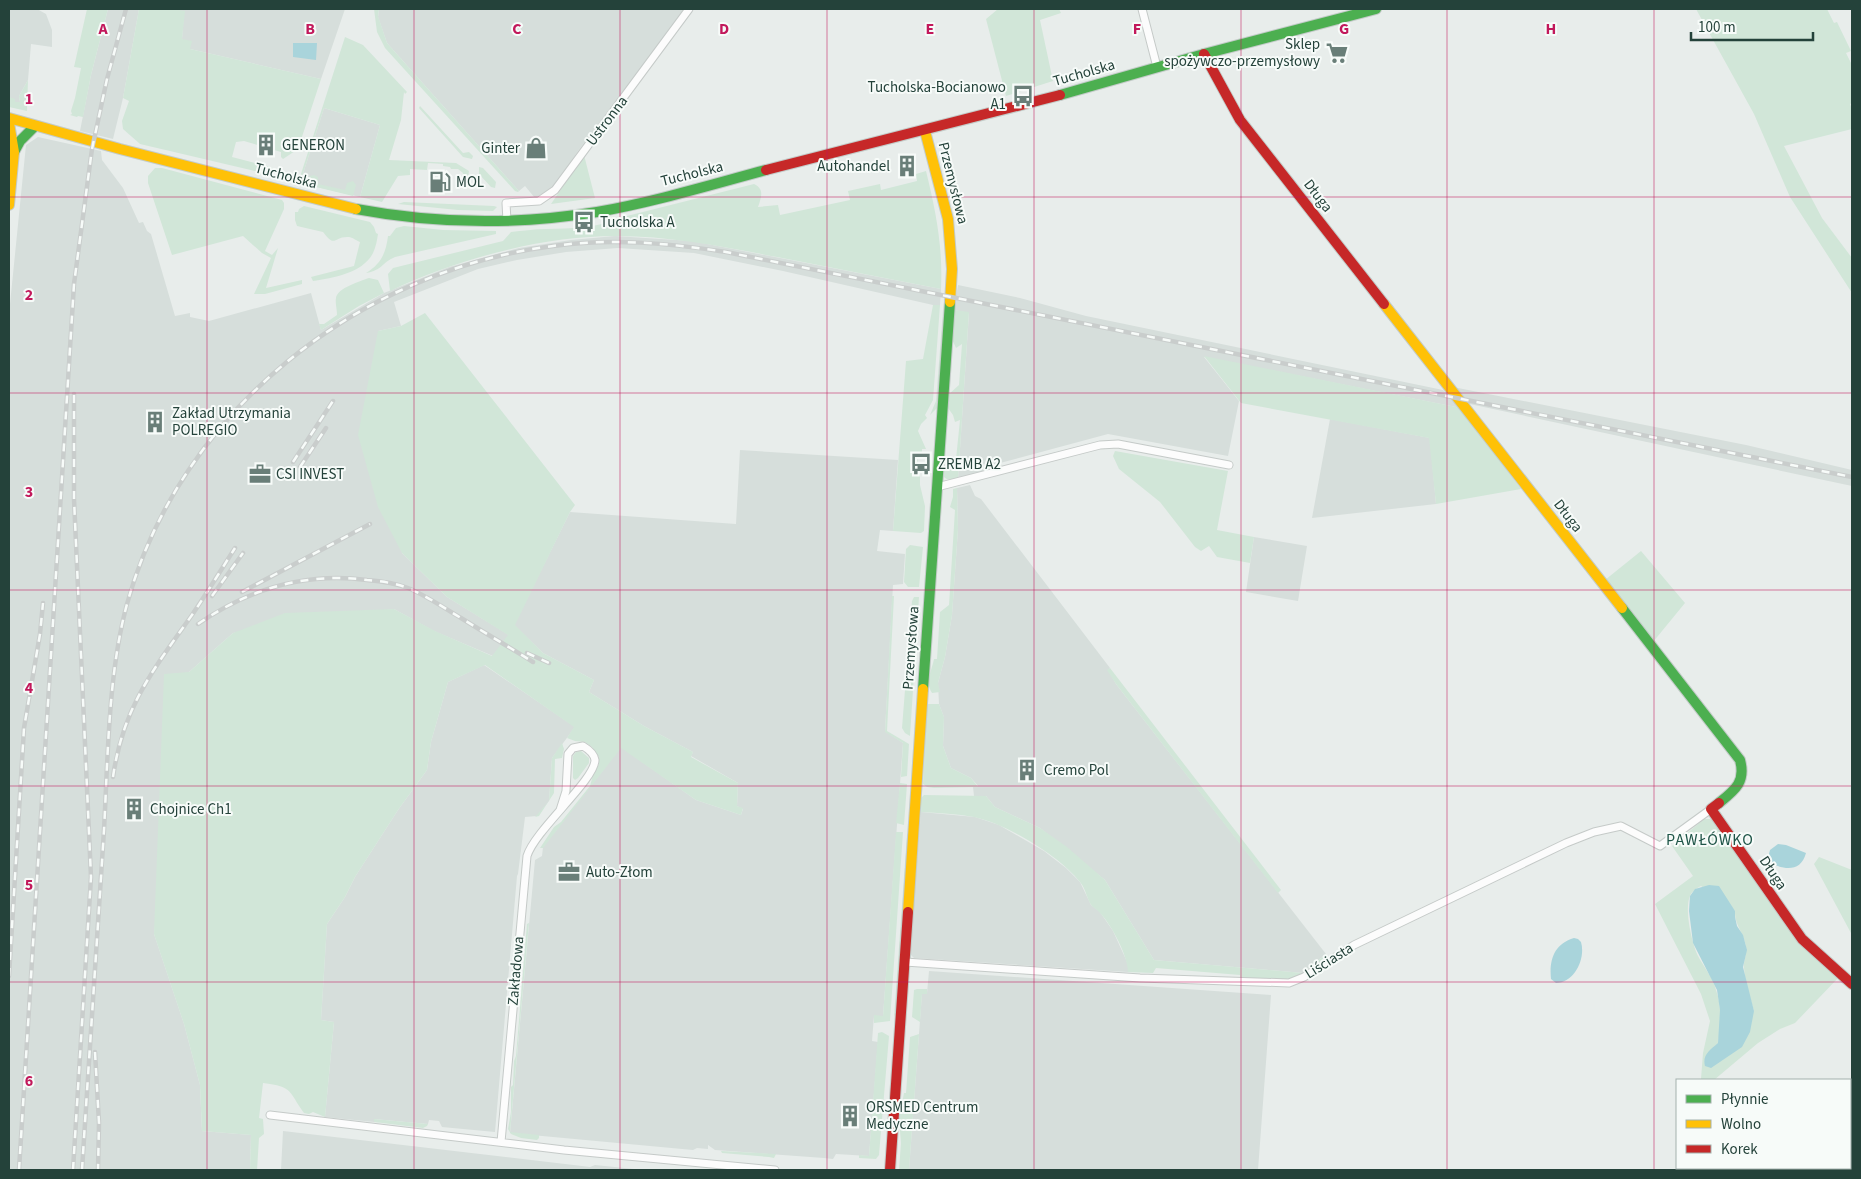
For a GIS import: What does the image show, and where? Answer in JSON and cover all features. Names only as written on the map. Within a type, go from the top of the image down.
[{"type":"street","name":"Ustronna","points":[[507,221],[506,203],[539,201],[556,190],[689,9]]},
{"type":"street","points":[[1142,9],[1156,67]]},
{"type":"street","name":"Tucholska","points":[[9,118],[158,159],[369,212],[437,220],[507,221],[556,218],[606,210],[925,131],[1376,9]]},
{"type":"street","name":"Długa","points":[[1204,54],[1238,117],[1740,760],[1743,776],[1740,783],[1710,809],[1802,939],[1852,984]]},
{"type":"street","points":[[9,123],[14,152],[9,205]]},
{"type":"street","points":[[14,152],[20,140],[35,126]]},
{"type":"street","name":"Przemysłowa","points":[[890,1170],[950,296],[951,246],[946,210],[925,131]]},
{"type":"street","points":[[938,487],[1100,445],[1118,444],[1229,465]]},
{"type":"street","name":"Zakładowa","points":[[501,1142],[527,856],[532,846],[572,797],[594,765],[592,753],[582,746],[573,748],[568,754],[567,788],[560,810]]},
{"type":"street","name":"Liściasta","points":[[905,962],[1140,978],[1289,983],[1304,977],[1354,945],[1566,843],[1594,832],[1621,826],[1660,846],[1710,809]]},
{"type":"street","points":[[270,1115],[501,1142],[775,1170]]},
{"type":"shaded area","points":[[9,9],[37,9],[46,14],[52,30],[52,47],[31,44],[28,80],[19,96],[20,102],[15,102],[9,97]]},
{"type":"shaded area","points":[[108,9],[139,9],[123,98],[113,139],[80,131],[91,75]]},
{"type":"shaded area","points":[[172,9],[345,9],[321,79],[190,49],[182,39],[184,12]]},
{"type":"shaded area","points":[[379,9],[685,9],[578,151],[554,187],[535,198],[525,186],[519,191],[387,43],[378,17]]},
{"type":"shaded area","points":[[324,108],[380,125],[360,197],[300,183]]},
{"type":"shaded area","points":[[38,137],[101,151],[102,160],[123,188],[139,223],[143,222],[147,231],[151,234],[175,316],[190,313],[190,317],[209,321],[311,293],[321,330],[384,293],[449,267],[519,248],[615,236],[692,241],[941,289],[940,305],[933,305],[694,253],[618,248],[566,252],[478,269],[394,302],[401,326],[378,331],[402,553],[447,597],[509,635],[493,656],[434,631],[394,609],[233,633],[189,672],[154,934],[184,1024],[200,1085],[202,1131],[251,1135],[250,1170],[9,1170],[9,314],[26,145]]},
{"type":"shaded area","points":[[958,285],[1020,298],[1086,316],[1443,390],[1461,408],[1204,357],[1239,401],[1228,456],[1108,434],[985,467],[985,471],[958,479],[969,313],[954,310]]},
{"type":"shaded area","points":[[1453,387],[1746,445],[1852,470],[1852,486],[1465,403]]},
{"type":"shaded area","points":[[1330,419],[1430,438],[1436,504],[1312,518]]},
{"type":"shaded area","points":[[740,450],[898,460],[893,531],[880,530],[877,551],[905,554],[903,584],[893,585],[885,731],[903,743],[883,1016],[874,1016],[872,1041],[878,1042],[869,1156],[836,1154],[833,1159],[715,1150],[708,1145],[708,1149],[697,1148],[693,1150],[510,1133],[535,860],[542,856],[543,847],[621,747],[696,800],[741,815],[743,809],[737,806],[738,783],[691,756],[693,752],[644,726],[589,692],[594,680],[543,653],[514,625],[570,512],[736,524]]},
{"type":"shaded area","points":[[970,485],[975,496],[981,499],[1110,668],[1108,670],[1116,684],[1326,954],[1303,973],[1154,960],[1105,880],[1040,828],[995,807],[986,796],[974,796],[973,787],[978,786],[971,778],[951,768],[943,746],[944,717],[939,704],[938,683],[945,657],[952,615],[958,529],[957,488]]},
{"type":"shaded area","points":[[1254,537],[1307,546],[1298,601],[1246,592]]},
{"type":"shaded area","points":[[484,665],[575,727],[552,758],[549,801],[537,816],[525,817],[517,876],[495,1132],[442,1127],[439,1121],[429,1120],[428,1124],[374,1119],[374,1122],[325,1117],[334,1022],[321,1020],[327,924],[398,810],[427,770],[431,742],[448,682]]},
{"type":"shaded area","points":[[921,812],[975,817],[999,825],[1044,851],[1066,868],[1080,882],[1091,905],[1100,912],[1113,931],[1128,964],[1128,972],[914,958],[910,950]]},
{"type":"shaded area","points":[[929,971],[1271,995],[1258,1170],[909,1170],[922,993],[927,993]]},
{"type":"shaded area","points":[[283,1131],[590,1167],[595,1165],[634,1170],[281,1170]]},
{"type":"green space","points":[[87,9],[108,9],[91,75],[83,117],[77,117],[70,115],[72,114],[71,111],[81,68],[74,67]]},
{"type":"green space","points":[[139,9],[185,11],[182,39],[192,41],[190,49],[321,79],[298,149],[283,159],[281,152],[244,141],[236,142],[232,157],[271,167],[273,169],[272,175],[140,144],[123,129],[122,121],[129,101],[123,98]]},
{"type":"green space","points":[[374,9],[379,9],[378,16],[387,43],[518,192],[515,191],[385,48],[377,32]]},
{"type":"green space","points":[[998,9],[1059,9],[1061,13],[1040,20],[1053,81],[1006,96],[986,19]]},
{"type":"green space","points":[[1696,9],[1827,9],[1834,23],[1837,22],[1851,51],[1846,53],[1852,65],[1852,103],[1850,104],[1852,109],[1852,129],[1784,146],[1822,218],[1852,258],[1852,293],[1790,197],[1754,114]]},
{"type":"green space","points":[[345,37],[363,45],[407,92],[405,94],[404,92],[401,120],[389,160],[456,163],[469,171],[468,177],[462,181],[463,173],[458,169],[451,169],[450,167],[443,166],[443,164],[428,163],[427,170],[410,169],[410,175],[398,176],[382,202],[360,197],[380,125],[324,108],[300,183],[282,178],[286,175],[300,177]]},
{"type":"green space","points":[[28,80],[27,111],[9,107],[9,97],[15,99],[15,102],[20,102],[19,96]]},
{"type":"green space","points":[[420,106],[463,153],[469,152],[473,156],[472,159],[463,157],[419,108]]},
{"type":"green space","points":[[584,155],[595,198],[551,204]]},
{"type":"green space","points":[[479,167],[483,168],[496,182],[495,188],[491,187],[479,174]]},
{"type":"green space","points":[[155,168],[162,168],[282,200],[284,209],[265,251],[272,255],[278,248],[266,288],[302,280],[302,284],[265,294],[254,294],[271,258],[262,253],[243,236],[172,255],[148,183],[148,176]]},
{"type":"green space","points":[[926,171],[938,230],[941,259],[941,289],[717,246],[637,236],[616,236],[559,240],[500,252],[443,269],[390,291],[388,274],[393,268],[503,241],[511,232],[592,226],[754,184],[761,191],[758,207],[778,205],[780,215],[850,200],[848,191],[880,184],[881,190],[917,181],[916,174]]},
{"type":"green space","points":[[310,176],[318,177],[318,184],[345,190],[347,183],[353,181],[356,185],[353,196],[308,185]]},
{"type":"green space","points":[[404,202],[497,207],[493,211],[458,210],[398,204]]},
{"type":"green space","points":[[304,206],[370,222],[378,234],[374,251],[368,260],[355,270],[313,281],[311,277],[354,266],[360,242],[349,237],[333,241],[323,232],[297,226],[295,212],[298,212]]},
{"type":"green space","points":[[404,226],[443,230],[496,231],[496,234],[395,257],[376,270],[366,273],[382,257],[388,236],[396,228]]},
{"type":"green space","points":[[369,278],[378,280],[384,293],[321,330],[319,324],[324,324],[337,315],[337,294],[350,285]]},
{"type":"green space","points":[[944,297],[938,407],[930,415],[936,401]]},
{"type":"green space","points":[[933,305],[940,305],[933,400],[925,415],[927,418],[921,424],[918,431],[926,449],[922,449],[922,454],[918,454],[917,474],[920,475],[920,485],[925,506],[924,531],[921,533],[893,531],[906,361],[923,359]]},
{"type":"green space","points":[[954,310],[969,312],[958,479],[949,480],[944,477],[943,471],[956,459],[960,420],[955,422],[948,408],[949,394],[959,385],[962,344],[956,348],[952,339]]},
{"type":"green space","points":[[425,313],[575,505],[515,625],[543,653],[594,680],[589,692],[644,726],[693,752],[691,757],[738,783],[737,806],[743,808],[741,815],[696,800],[621,748],[543,848],[540,848],[554,827],[561,822],[590,786],[599,764],[599,757],[592,747],[585,742],[567,738],[574,727],[485,665],[448,682],[431,742],[427,770],[398,810],[327,924],[321,1020],[334,1022],[325,1117],[313,1112],[309,1114],[304,1113],[285,1088],[263,1083],[259,1118],[263,1119],[264,1134],[259,1138],[257,1170],[250,1170],[251,1135],[202,1131],[200,1085],[184,1024],[154,934],[164,674],[189,672],[233,633],[285,613],[394,609],[435,631],[492,656],[508,635],[447,597],[402,553],[378,507],[358,435],[378,331],[401,326]]},
{"type":"green space","points":[[1204,356],[1461,408],[1521,489],[1436,504],[1429,438],[1241,403]]},
{"type":"green space","points":[[1115,451],[1228,471],[1217,530],[1254,537],[1250,563],[1217,557],[1209,546],[1201,551],[1195,547],[1160,502],[1119,469],[1113,456]]},
{"type":"green space","points":[[957,488],[958,529],[952,615],[945,657],[938,683],[940,692],[932,693],[929,680],[934,659],[937,659],[940,612],[949,605],[955,510],[950,507],[953,489]]},
{"type":"green space","points":[[910,545],[923,547],[919,587],[908,587],[904,582],[906,549]]},
{"type":"green space","points":[[1641,551],[1685,603],[1653,642],[1605,580]]},
{"type":"green space","points":[[892,596],[894,596],[887,731],[909,744],[907,776],[901,777],[903,743],[885,732]]},
{"type":"green space","points":[[914,597],[919,597],[910,736],[902,728],[912,601]]},
{"type":"green space","points":[[1110,668],[1281,890],[1278,893],[1116,684],[1107,670]]},
{"type":"green space","points":[[927,704],[939,704],[944,717],[943,746],[951,768],[971,778],[978,787],[934,788],[923,784]]},
{"type":"green space","points":[[562,743],[564,749],[562,758],[555,759],[554,793],[549,801],[552,758]]},
{"type":"green space","points":[[581,751],[589,758],[589,763],[575,780],[573,778],[573,756],[576,752]]},
{"type":"green space","points":[[900,783],[907,784],[904,825],[896,823]]},
{"type":"green space","points":[[924,795],[986,796],[995,807],[1040,828],[1067,847],[1105,880],[1154,960],[1303,973],[1326,954],[1328,956],[1304,973],[1282,980],[1240,979],[1240,975],[1156,968],[1153,973],[1128,972],[1119,941],[1110,926],[1090,904],[1080,882],[1060,862],[1032,842],[1002,826],[974,817],[921,812],[921,798]]},
{"type":"green space","points":[[548,802],[539,816],[535,817]]},
{"type":"green space","points":[[1704,819],[1712,819],[1796,938],[1839,977],[1795,1023],[1780,1029],[1758,1043],[1715,1079],[1701,1079],[1703,1053],[1710,1021],[1701,994],[1655,904],[1693,876],[1672,846]],"holes":[[[1701,886],[1735,911],[1735,916],[1744,938],[1746,951],[1744,966],[1754,1011],[1707,1053],[1718,1043],[1720,1010],[1713,981],[1698,956],[1693,943],[1688,918],[1690,896]]]},
{"type":"green space","points":[[896,832],[903,832],[890,1021],[874,1023],[874,1015],[883,1016]]},
{"type":"green space","points":[[907,834],[909,835],[897,1010],[894,1017]]},
{"type":"green space","points":[[1819,857],[1852,870],[1852,935],[1814,864]]},
{"type":"green space","points":[[529,923],[510,1132],[539,1135],[537,1140],[521,1138],[511,1134],[508,1129],[527,924]]},
{"type":"green space","points":[[927,989],[927,994],[922,994],[920,1022],[912,1017],[914,990]]},
{"type":"green space","points":[[882,1032],[889,1036],[879,1155],[876,1159],[859,1158],[859,1155],[869,1156],[878,1033]]},
{"type":"green space","points":[[919,1034],[909,1170],[899,1170],[901,1143],[899,1119],[904,1093],[906,1093],[910,1037]]},
{"type":"green space","points":[[374,1119],[428,1124],[423,1128],[374,1122]]},
{"type":"green space","points":[[721,1151],[776,1154],[774,1158],[722,1153]]},
{"type":"water","points":[[293,43],[317,43],[316,60],[293,57]]},
{"type":"water","points":[[1778,844],[1806,853],[1804,859],[1800,864],[1792,868],[1770,863],[1768,857],[1770,850]]},
{"type":"water","points":[[1709,885],[1719,886],[1735,911],[1737,926],[1743,935],[1747,950],[1743,967],[1754,1011],[1750,1032],[1742,1047],[1711,1068],[1705,1066],[1704,1062],[1707,1053],[1718,1043],[1720,1010],[1717,990],[1693,943],[1689,911],[1690,896],[1695,889]]},
{"type":"water","points":[[1574,938],[1581,942],[1582,956],[1580,962],[1573,975],[1562,982],[1556,983],[1551,979],[1551,965],[1554,954],[1562,944]]},
{"type":"railway","points":[[19,1170],[74,284],[92,149],[107,79],[126,9]]},
{"type":"railway","points":[[82,1170],[112,687],[127,604],[153,534],[188,470],[234,413],[287,362],[346,319],[412,285],[481,261],[553,246],[618,242],[704,249],[1852,477]]},
{"type":"railway","points":[[73,1170],[91,877],[74,499],[74,394]]},
{"type":"railway","points":[[293,462],[333,401]]},
{"type":"railway","points":[[300,467],[326,428]]},
{"type":"railway","points":[[242,592],[370,524]]},
{"type":"railway","points":[[113,777],[124,730],[142,690],[235,548]]},
{"type":"railway","points":[[212,596],[243,553]]},
{"type":"railway","points":[[198,624],[237,601],[278,586],[322,579],[344,578],[377,581],[403,586],[422,595],[533,662]]},
{"type":"railway","points":[[9,976],[24,728],[40,634],[43,603]]},
{"type":"railway","points":[[527,653],[549,663]]},
{"type":"railway","points":[[95,1052],[99,1123],[98,1170]]},
{"type":"traffic: fast","points":[[1060,95],[1204,54],[1376,9]]},
{"type":"traffic: fast","points":[[14,152],[20,141],[35,126]]},
{"type":"traffic: fast","points":[[356,209],[416,218],[446,220],[507,221],[537,219],[618,208],[766,170]]},
{"type":"traffic: fast","points":[[923,689],[950,302]]},
{"type":"traffic: fast","points":[[1622,608],[1740,760],[1742,774],[1738,785],[1719,803]]},
{"type":"traffic: slow","points":[[9,118],[120,149],[356,209]]},
{"type":"traffic: slow","points":[[9,123],[14,152],[9,205]]},
{"type":"traffic: slow","points":[[925,131],[948,219],[952,269],[950,302]]},
{"type":"traffic: slow","points":[[1384,304],[1622,608]]},
{"type":"traffic: slow","points":[[908,912],[923,689]]},
{"type":"traffic: jam","points":[[1204,54],[1240,120],[1384,304]]},
{"type":"traffic: jam","points":[[766,170],[1060,95]]},
{"type":"traffic: jam","points":[[1719,803],[1711,809],[1802,939],[1852,984]]},
{"type":"traffic: jam","points":[[890,1170],[908,912]]},
{"type":"place","name":"Sklep spożywczo-przemysłowy","points":[[1337,53]]},
{"type":"place","name":"Tucholska-Bocianowo A1","points":[[1023,96]]},
{"type":"place","name":"GENERON","points":[[266,145]]},
{"type":"place","name":"Ginter","points":[[536,148]]},
{"type":"place","name":"Autohandel","points":[[907,166]]},
{"type":"place","name":"MOL","points":[[440,182]]},
{"type":"place","name":"Tucholska A","points":[[584,222]]},
{"type":"place","name":"Zakład Utrzymania POLREGIO","points":[[155,422]]},
{"type":"place","name":"ZREMB A2","points":[[921,464]]},
{"type":"place","name":"CSI INVEST","points":[[260,474]]},
{"type":"place","name":"Cremo Pol","points":[[1027,770]]},
{"type":"place","name":"Chojnice Ch1","points":[[134,809]]},
{"type":"place","name":"Auto-Złom","points":[[569,872]]},
{"type":"place","name":"ORSMED Centrum Medyczne","points":[[850,1116]]},
{"type":"district","name":"PAWŁÓWKO","points":[[1710,840]]}]
